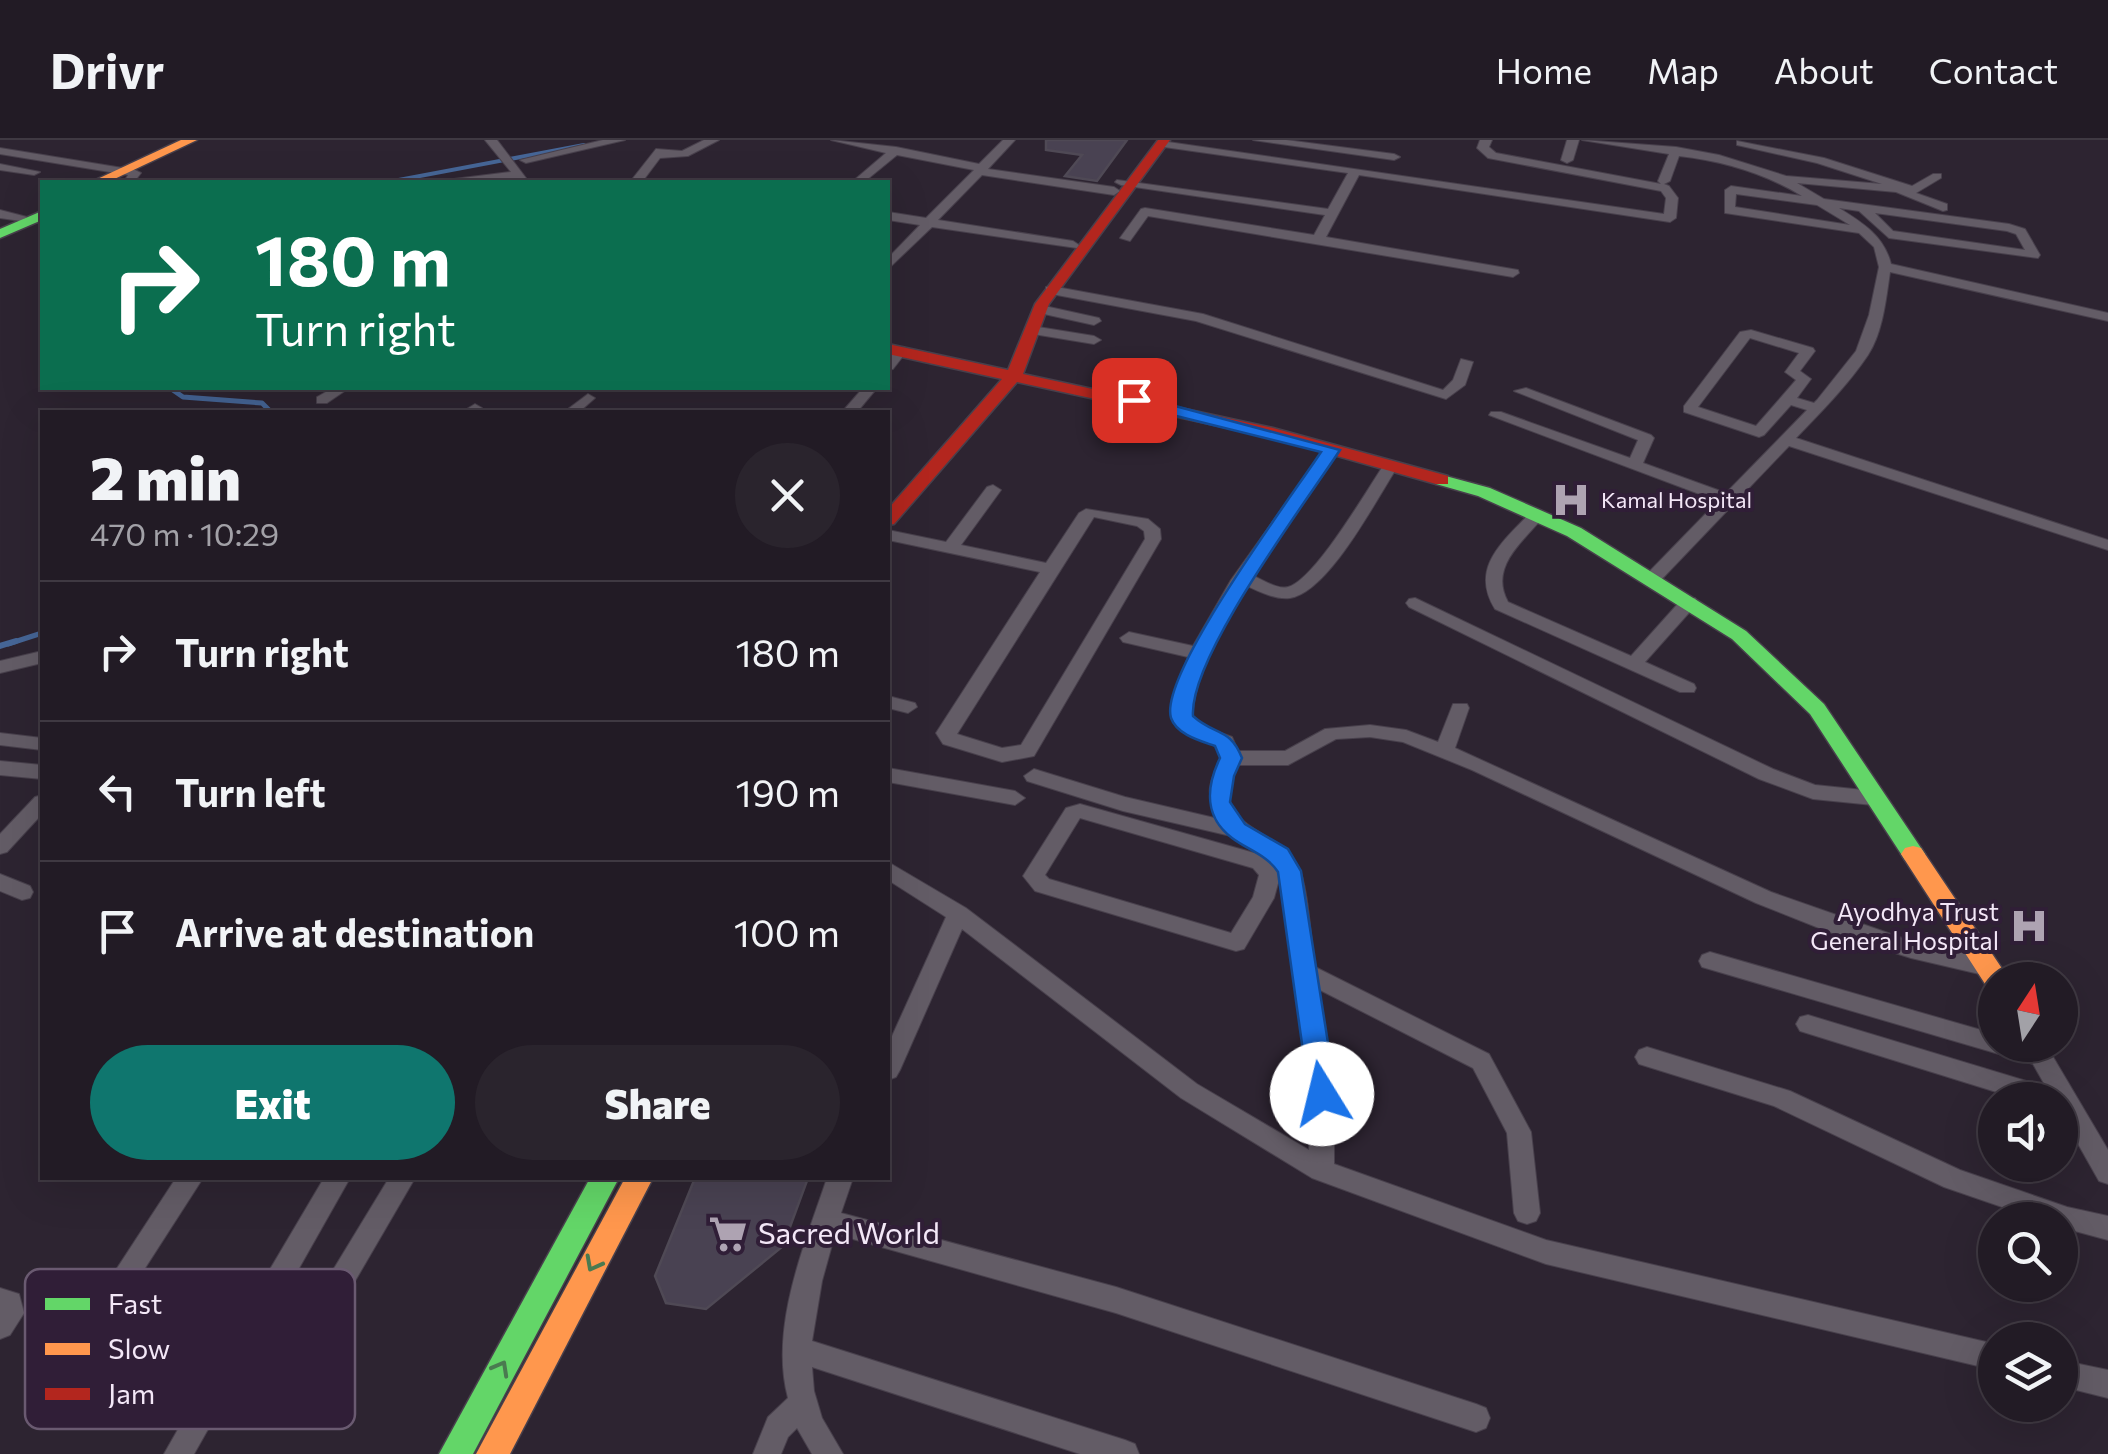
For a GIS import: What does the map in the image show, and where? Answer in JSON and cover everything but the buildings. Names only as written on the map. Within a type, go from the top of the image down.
[{"type":"main road","points":[[125,177],[191,140]]},
{"type":"main road","points":[[125,177],[204,140]]},
{"type":"main road","points":[[890,500],[1010,373],[1031,306],[1073,245],[1160,142]]},
{"type":"main road","points":[[890,518],[1010,373],[1041,310],[1122,185]]},
{"type":"main road","points":[[892,356],[1010,373],[1331,450],[1484,492],[1574,532],[1739,634],[1817,709],[1985,962]]},
{"type":"main road","points":[[454,1454],[604,1180]]},
{"type":"main road","points":[[492,1454],[638,1180]]},
{"type":"street","points":[[526,160],[620,140]]},
{"type":"street","points":[[638,180],[658,153],[684,154],[713,140]]},
{"type":"street","points":[[840,140],[981,169],[1332,213]]},
{"type":"street","points":[[894,251],[931,222],[1008,140]]},
{"type":"street","points":[[1259,140],[1327,144],[1394,157]]},
{"type":"street","points":[[1387,176],[1400,140]]},
{"type":"street","points":[[1160,142],[1670,218],[1672,198],[1665,188],[1492,156],[1483,148],[1486,140]]},
{"type":"street","points":[[1567,160],[1574,140]]},
{"type":"street","points":[[1588,140],[1676,150],[1780,178],[1913,190],[1937,176]]},
{"type":"street","points":[[1741,142],[1862,168],[1913,190]]},
{"type":"street","points":[[1802,156],[1818,142]]},
{"type":"street","points":[[494,143],[520,176]]},
{"type":"street","points":[[1647,161],[1648,147]]},
{"type":"street","points":[[859,180],[896,150]]},
{"type":"street","points":[[1664,181],[1676,150]]},
{"type":"street","points":[[0,151],[125,177]]},
{"type":"street","points":[[0,167],[34,172]]},
{"type":"street","points":[[1318,239],[1355,171]]},
{"type":"street","points":[[476,180],[520,176]]},
{"type":"street","points":[[1653,578],[1817,408],[1863,352],[1876,315],[1885,267],[1880,246],[1864,231],[1780,178]]},
{"type":"street","points":[[1894,189],[1943,207]]},
{"type":"street","points":[[1864,209],[1890,234],[2034,255],[2021,232],[2009,228],[1731,190],[1729,210],[1864,231]]},
{"type":"street","points":[[1809,202],[1812,223]]},
{"type":"street","points":[[1126,238],[1145,212],[1513,273]]},
{"type":"street","points":[[890,216],[1073,245]]},
{"type":"street","points":[[1885,267],[2108,318]]},
{"type":"street","points":[[1041,310],[1094,321]]},
{"type":"street","points":[[1041,310],[1094,340]]},
{"type":"street","points":[[1041,310],[1198,317],[1446,394],[1460,382],[1466,362]]},
{"type":"street","points":[[1746,334],[1765,336],[1808,351],[1792,372],[1804,379],[1788,400],[1758,432],[1689,410],[1746,334]]},
{"type":"street","points":[[322,400],[339,390]]},
{"type":"street","points":[[851,410],[868,390]]},
{"type":"street","points":[[1521,391],[1646,438],[1635,464]]},
{"type":"street","points":[[573,410],[588,398]]},
{"type":"street","points":[[1788,400],[1817,408]]},
{"type":"street","points":[[1496,414],[1728,498]]},
{"type":"street","points":[[1786,440],[2108,544]]},
{"type":"street","points":[[1231,758],[1224,742],[1195,730],[1182,718],[1181,702],[1198,653],[1243,578],[1331,450]]},
{"type":"street","points":[[1243,578],[1289,593],[1301,589],[1334,550],[1390,466]]},
{"type":"street","points":[[950,547],[993,490]]},
{"type":"street","points":[[1092,512],[1142,522],[1152,529],[1153,539],[1027,751],[1002,755],[950,738],[946,733],[948,727],[1051,570],[1085,516],[1092,512]]},
{"type":"street","points":[[1537,515],[1492,570],[1492,592],[1501,605],[1687,688]]},
{"type":"street","points":[[890,535],[1051,570]]},
{"type":"street","points":[[1634,664],[1690,602]]},
{"type":"street","points":[[1414,603],[1766,774],[1813,792],[1873,798]]},
{"type":"street","points":[[1130,638],[1198,653]]},
{"type":"street","points":[[0,667],[40,657]]},
{"type":"street","points":[[1444,751],[1460,708]]},
{"type":"street","points":[[1231,758],[1288,758],[1332,733],[1370,730],[1406,736],[1772,902],[1874,940],[1978,969]]},
{"type":"street","points":[[0,739],[40,744]]},
{"type":"street","points":[[1231,758],[1222,776],[1219,802],[1237,830]]},
{"type":"street","points":[[0,768],[40,772]]},
{"type":"street","points":[[890,774],[1015,798]]},
{"type":"street","points":[[1034,776],[1123,804],[1237,830],[1280,856],[1290,871],[1322,1094],[1321,1170]]},
{"type":"street","points":[[0,846],[40,804]]},
{"type":"street","points":[[1262,865],[1270,874],[1263,898],[1236,943],[1042,885],[1034,876],[1073,813],[1080,811],[1290,871]]},
{"type":"street","points":[[890,871],[958,914],[1189,1090],[1321,1170],[1546,1252],[1978,1353]]},
{"type":"street","points":[[0,882],[22,892]]},
{"type":"street","points":[[890,1066],[958,914]]},
{"type":"street","points":[[1710,961],[1978,1038]]},
{"type":"street","points":[[1304,972],[1481,1061],[1519,1132],[1527,1214]]},
{"type":"street","points":[[1808,1024],[1996,1082]]},
{"type":"street","points":[[1648,1057],[1781,1098],[1953,1179],[2108,1228]]},
{"type":"street","points":[[2078,1128],[2108,1174]]},
{"type":"street","points":[[130,1269],[189,1180]]},
{"type":"street","points":[[286,1269],[336,1180]]},
{"type":"street","points":[[348,1269],[401,1180]]},
{"type":"street","points":[[829,1454],[817,1440],[798,1382],[799,1350],[808,1282],[839,1180]]},
{"type":"street","points":[[826,1220],[1116,1300],[1476,1418]]},
{"type":"street","points":[[0,1300],[10,1303],[10,1314],[0,1326]]},
{"type":"street","points":[[799,1350],[1125,1454]]},
{"type":"street","points":[[2078,1376],[2108,1384]]},
{"type":"street","points":[[767,1454],[778,1428],[804,1402]]},
{"type":"street","points":[[178,1454],[193,1429]]},
{"type":"waterway","points":[[399,180],[584,145]]},
{"type":"waterway","points":[[173,390],[183,397],[262,403],[269,410]]},
{"type":"waterway","points":[[8,644],[40,634]]},
{"type":"waterway","points":[[0,646],[16,641]]},
{"type":"traffic: fast","points":[[0,234],[40,216]]},
{"type":"traffic: fast","points":[[1442,480],[1484,492],[1574,532],[1739,635],[1817,709],[1913,854]]},
{"type":"traffic: fast","points":[[455,1454],[604,1180]]},
{"type":"traffic: slow","points":[[102,180],[191,140]]},
{"type":"traffic: slow","points":[[1913,854],[1984,962]]},
{"type":"traffic: slow","points":[[492,1454],[638,1180]]},
{"type":"traffic: jam","points":[[890,518],[1015,374],[1042,304],[1164,140]]},
{"type":"traffic: jam","points":[[890,349],[1273,433],[1442,480]]},
{"type":"place","name":"Kamal Hospital","points":[[1571,500]]},
{"type":"place","name":"Ayodhya Trust General Hospital","points":[[2029,926]]},
{"type":"place","name":"Sacred World","points":[[728,1234]]},
{"type":"route","points":[[1134,400],[1331,450],[1243,578],[1198,653],[1181,702],[1182,718],[1195,730],[1224,742],[1231,758],[1222,776],[1219,802],[1237,830],[1280,856],[1290,871],[1322,1094]]}]
